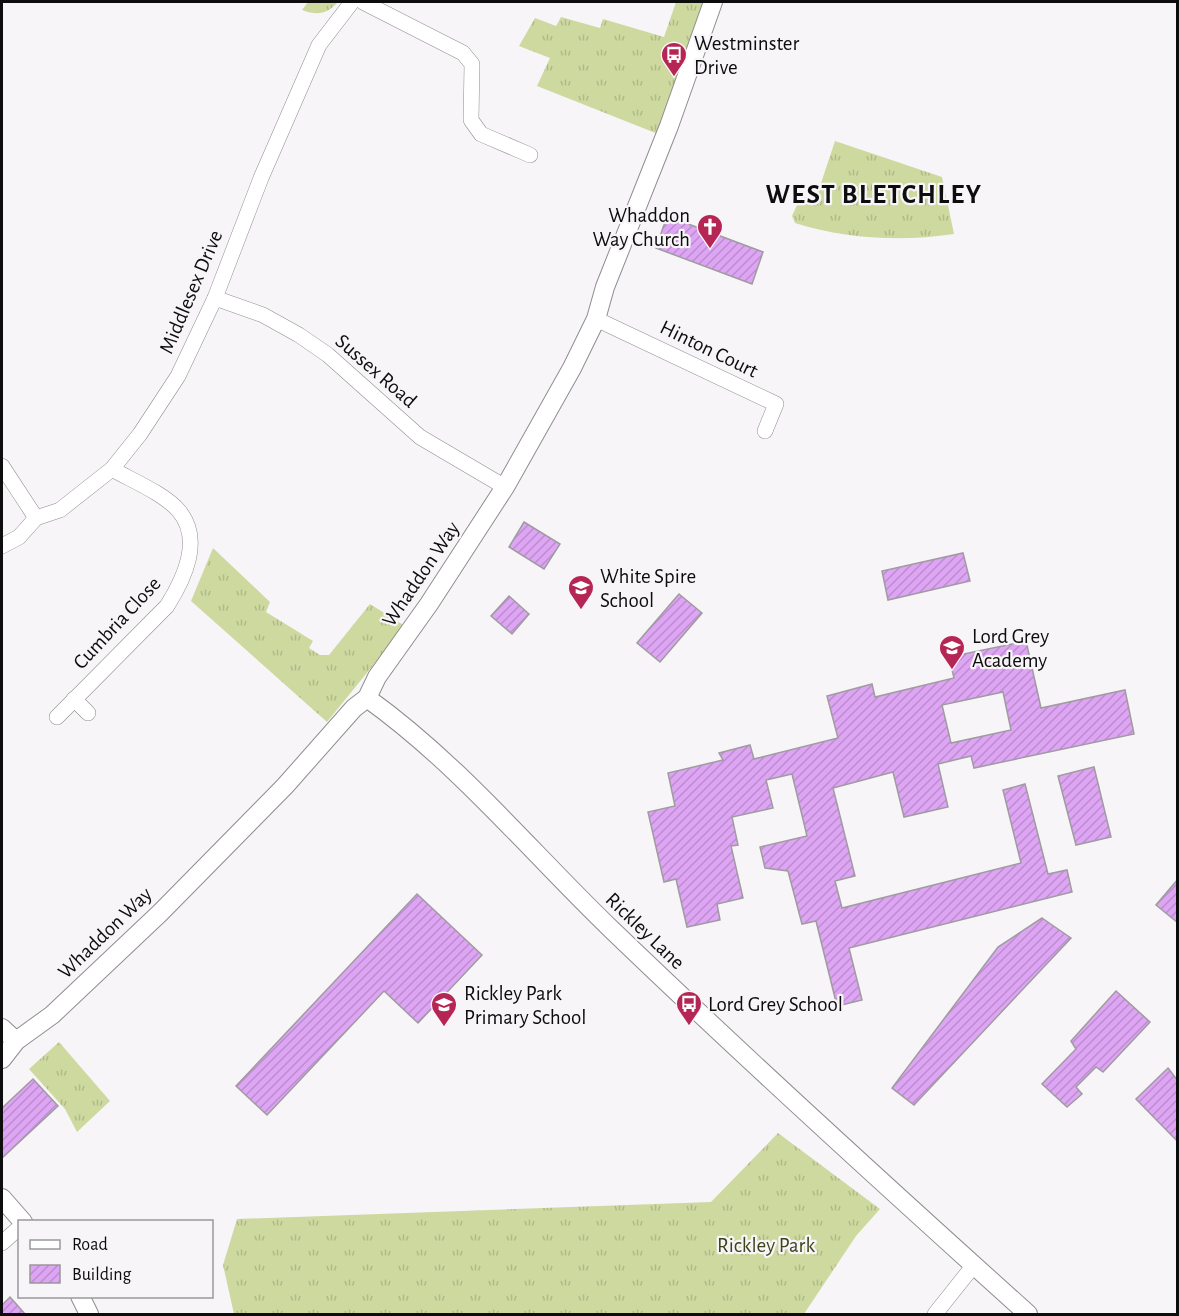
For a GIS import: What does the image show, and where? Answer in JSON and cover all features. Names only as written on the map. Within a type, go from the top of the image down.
[{"type":"street","name":"Middlesex Drive","points":[[2,546],[19,537],[36,518],[60,510],[112,469],[140,434],[178,376],[215,298],[261,178],[319,45],[352,2]]},
{"type":"street","points":[[363,2],[463,53],[472,64],[471,120],[481,134],[530,155]]},
{"type":"street","name":"Whaddon Way","points":[[2,1059],[16,1041],[52,1015],[160,913],[285,786],[354,708],[367,698],[377,677],[429,604],[504,487],[572,368],[597,319],[605,287],[669,126],[712,2]]},
{"type":"street","name":"Sussex Road","points":[[215,298],[262,315],[299,335],[328,355],[420,436],[504,487]]},
{"type":"street","name":"Hinton Court","points":[[597,319],[776,404],[765,431]]},
{"type":"street","points":[[2,466],[36,518]]},
{"type":"street","name":"Cumbria Close","points":[[57,717],[167,606],[178,588],[190,558],[190,540],[180,511],[112,469]]},
{"type":"street","name":"Rickley Lane","points":[[367,698],[463,778],[577,896],[668,984],[829,1136],[1028,1314]]},
{"type":"street","name":"Cumbria Close","points":[[74,699],[88,713]]},
{"type":"street","points":[[2,1028],[16,1041]]},
{"type":"street","points":[[2,1198],[22,1220]]},
{"type":"street","points":[[2,1243],[18,1229]]},
{"type":"street","points":[[935,1314],[974,1265]]},
{"type":"street","points":[[82,1298],[88,1314]]},
{"type":"green space","points":[[308,2],[338,2],[326,11],[313,13],[302,10]]},
{"type":"green space","points":[[676,2],[709,3],[707,9],[699,13],[658,134],[537,86],[550,58],[519,46],[535,18],[556,26],[561,17],[600,28],[603,19],[664,37]]},
{"type":"green space","points":[[835,141],[942,177],[954,234],[914,238],[874,238],[834,233],[795,223],[792,216],[801,196],[815,201]]},
{"type":"green space","points":[[213,548],[270,602],[266,612],[313,641],[309,648],[320,655],[329,655],[370,604],[405,626],[327,722],[191,601]]},
{"type":"green space","points":[[59,1042],[110,1101],[77,1132],[65,1109],[29,1069]]},
{"type":"green space","name":"Rickley Park","points":[[778,1133],[880,1209],[856,1236],[804,1314],[234,1314],[223,1265],[237,1219],[711,1202]]},
{"type":"building","name":"Whaddon Way Church","points":[[667,216],[763,252],[752,284],[656,248]]},
{"type":"building","points":[[524,522],[560,544],[544,569],[509,547]]},
{"type":"building","points":[[963,553],[970,581],[888,600],[882,571]]},
{"type":"building","points":[[679,594],[702,613],[660,662],[637,643]]},
{"type":"building","points":[[509,596],[529,614],[512,634],[491,616]]},
{"type":"building","points":[[1026,641],[1041,708],[1125,690],[1134,734],[974,768],[971,756],[938,764],[948,807],[904,817],[893,772],[833,788],[855,876],[835,881],[842,908],[1021,863],[1003,790],[1025,784],[1048,874],[1067,870],[1072,892],[849,948],[862,1000],[837,1006],[816,921],[802,924],[788,871],[765,868],[760,847],[807,836],[792,774],[766,780],[773,808],[732,817],[738,845],[731,846],[743,898],[717,904],[720,920],[687,927],[676,879],[664,882],[648,812],[675,806],[668,773],[723,760],[719,753],[750,745],[754,759],[838,738],[827,696],[872,684],[875,697],[954,678],[949,657]],"holes":[[[1003,692],[1011,730],[951,743],[942,705]]]},
{"type":"building","points":[[1094,767],[1111,837],[1076,845],[1058,776]]},
{"type":"building","points":[[1178,879],[1178,923],[1156,905]]},
{"type":"building","points":[[417,894],[482,955],[418,1023],[384,991],[267,1115],[236,1086]]},
{"type":"building","points":[[1042,918],[1071,938],[914,1105],[892,1088],[998,947]]},
{"type":"building","points":[[1116,991],[1150,1022],[1103,1072],[1096,1067],[1076,1087],[1082,1094],[1067,1107],[1042,1084],[1076,1049],[1071,1041]]},
{"type":"building","points":[[1168,1068],[1178,1081],[1178,1142],[1136,1099]]},
{"type":"building","points":[[33,1079],[58,1106],[2,1158],[2,1108]]},
{"type":"building","points":[[10,1297],[25,1314],[2,1314],[2,1305]]},
{"type":"place","name":"Westminster Drive","points":[[674,78]]},
{"type":"place","name":"Whaddon Way Church","points":[[710,250]]},
{"type":"place","name":"White Spire School","points":[[581,611]]},
{"type":"place","name":"Lord Grey Academy","points":[[952,671]]},
{"type":"place","name":"Lord Grey School","points":[[689,1027]]},
{"type":"place","name":"Rickley Park Primary School","points":[[444,1028]]},
{"type":"district","name":"WEST BLETCHLEY","points":[[874,194]]}]
